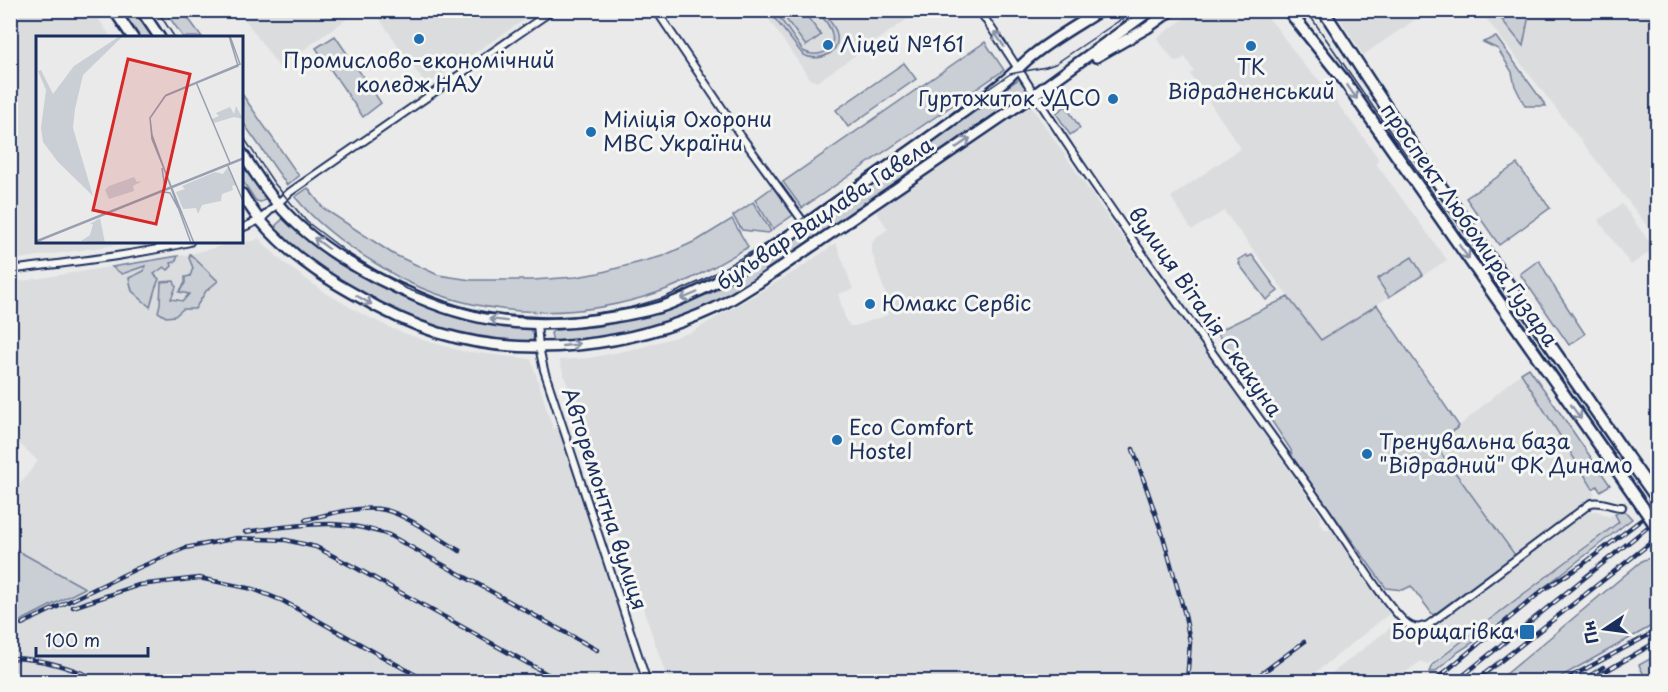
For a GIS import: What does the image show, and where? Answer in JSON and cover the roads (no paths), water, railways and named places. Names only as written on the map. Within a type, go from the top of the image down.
[{"type":"main road","points":[[114,10],[132,36]]},
{"type":"main road","points":[[141,10],[159,36]]},
{"type":"main road","points":[[1058,37],[1089,10]]},
{"type":"main road","name":"бульвар Вацлава Гавела","points":[[243,154],[277,203],[310,235],[344,260],[379,280],[442,308],[486,319],[537,324],[599,320],[667,305],[704,290],[776,245],[963,113],[1058,37],[1101,10]]},
{"type":"main road","points":[[1064,73],[1147,28],[1172,10]]},
{"type":"main road","name":"проспект Любомира Гузара","points":[[1323,10],[1390,113],[1658,500]]},
{"type":"main road","name":"проспект Любомира Гузара","points":[[1289,11],[1343,79],[1658,529]]},
{"type":"main road","name":"бульвар Вацлава Гавела","points":[[243,195],[260,220],[299,257],[335,283],[403,320],[441,334],[483,342],[539,347],[635,337],[716,308],[758,283],[1035,94],[1149,12]]},
{"type":"street","points":[[243,228],[260,220],[290,192],[553,10]]},
{"type":"street","points":[[656,10],[741,136],[805,224]]},
{"type":"street","name":"вулиця Віталія Скакуна","points":[[979,10],[1082,166],[1333,521],[1398,617],[1412,626],[1420,628],[1428,625],[1591,503],[1597,501],[1612,507],[1622,507]]},
{"type":"street","points":[[10,270],[186,243]]},
{"type":"street","name":"Авторемонтна вулиця","points":[[537,324],[539,347],[565,435],[647,681]]},
{"type":"street","points":[[10,454],[10,465]]},
{"type":"tunnel","points":[[1622,507],[1658,484]]},
{"type":"tram line","points":[[157,10],[174,36]]},
{"type":"tram line","points":[[243,136],[274,183],[307,222],[349,254],[407,289],[444,303],[486,314],[564,318],[629,308],[663,298],[703,280],[772,240],[1010,74],[1055,64],[1135,10]]},
{"type":"tram line","points":[[1306,10],[1658,518]]},
{"type":"railway","points":[[1133,449],[1163,536],[1185,615],[1190,642],[1187,682]]},
{"type":"railway","points":[[1433,682],[1543,590],[1582,565],[1658,507]]},
{"type":"railway","points":[[305,520],[355,509],[385,510],[413,522],[460,551]]},
{"type":"railway","points":[[1455,682],[1658,519]]},
{"type":"railway","points":[[245,532],[297,525],[329,524],[360,527],[389,535],[597,650]]},
{"type":"railway","points":[[1474,682],[1658,537]]},
{"type":"railway","points":[[22,624],[185,548],[237,538],[286,540],[316,547],[556,679]]},
{"type":"railway","points":[[73,607],[139,585],[199,578],[253,589],[283,601],[428,682]]},
{"type":"railway","points":[[1561,682],[1658,630]]},
{"type":"railway","points":[[1599,675],[1658,641]]},
{"type":"railway","points":[[1250,682],[1304,642]]},
{"type":"railway","points":[[10,658],[57,665],[101,682]]},
{"type":"railway","points":[[1581,682],[1603,667]]},
{"type":"place","name":"Промислово-економічний коледж НАУ","points":[[419,39]]},
{"type":"place","name":"Ліцей №161","points":[[828,45]]},
{"type":"place","name":"ТК Відрадненський","points":[[1251,46]]},
{"type":"place","name":"Гуртожиток УДСО","points":[[1113,99]]},
{"type":"place","name":"Міліція Охорони МВС України","points":[[591,132]]},
{"type":"place","name":"Юмакс Сервіс","points":[[870,304]]},
{"type":"place","name":"Eco Comfort Hostel","points":[[837,440]]},
{"type":"place","name":"Тренувальна база \"Відрадний\" ФК Динамо","points":[[1367,454]]},
{"type":"place","name":"Борщагівка","points":[[1527,632]]}]
